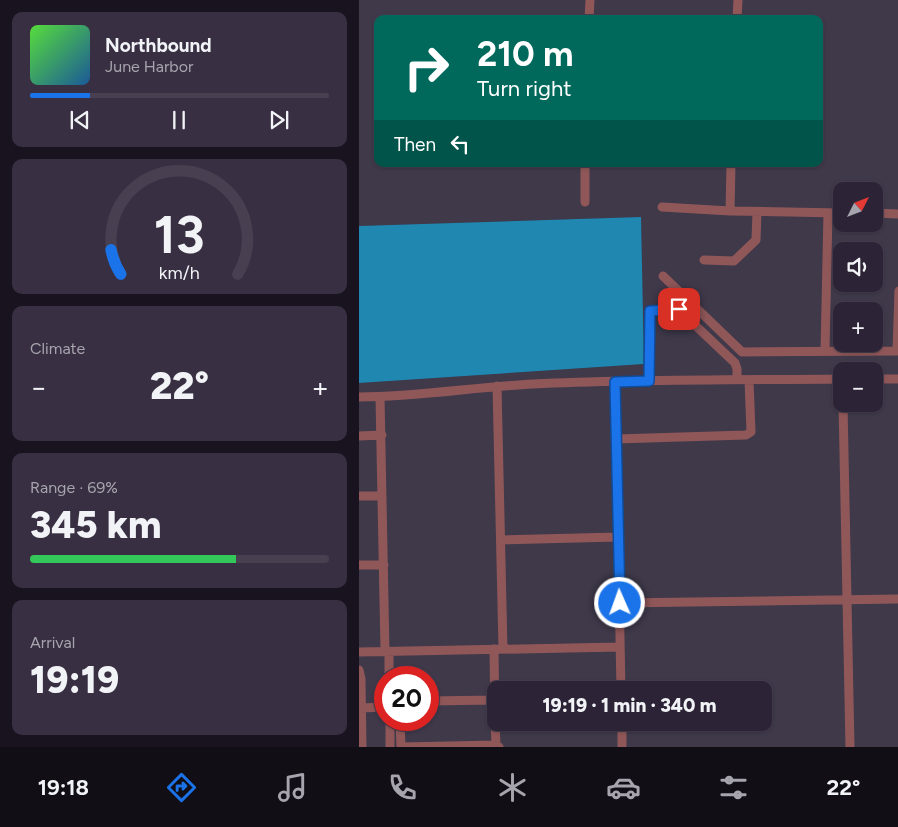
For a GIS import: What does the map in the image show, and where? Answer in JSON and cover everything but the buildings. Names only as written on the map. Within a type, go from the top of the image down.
[{"type":"street","points":[[589,15],[590,0]]},
{"type":"street","points":[[737,15],[738,0]]},
{"type":"street","points":[[585,167],[585,202]]},
{"type":"street","points":[[729,212],[731,167]]},
{"type":"street","points":[[662,207],[729,212],[833,213]]},
{"type":"street","points":[[704,260],[734,261],[756,240],[757,212]]},
{"type":"street","points":[[825,351],[829,213]]},
{"type":"street","points":[[883,213],[898,214]]},
{"type":"street","points":[[663,276],[742,352],[897,351],[898,291]]},
{"type":"street","points":[[649,381],[650,311],[679,309],[735,363],[737,379]]},
{"type":"street","points":[[359,398],[539,384],[737,379],[833,379]]},
{"type":"street","points":[[883,379],[898,379]]},
{"type":"street","points":[[616,439],[746,435],[751,432],[749,380]]},
{"type":"street","points":[[615,382],[621,681]]},
{"type":"street","points":[[496,681],[501,540],[497,386]]},
{"type":"street","points":[[380,397],[388,666]]},
{"type":"street","points":[[843,412],[850,747]]},
{"type":"street","points":[[359,436],[381,435]]},
{"type":"street","points":[[359,496],[382,496]]},
{"type":"street","points":[[501,540],[618,537]]},
{"type":"street","points":[[359,565],[384,565]]},
{"type":"street","points":[[620,603],[898,599]]},
{"type":"street","points":[[359,652],[620,647]]},
{"type":"street","points":[[359,670],[362,747]]},
{"type":"street","points":[[439,702],[487,700]]},
{"type":"street","points":[[361,708],[374,707]]},
{"type":"street","points":[[390,731],[390,747]]},
{"type":"street","points":[[400,731],[401,747],[497,746],[496,731]]},
{"type":"street","points":[[622,731],[622,747]]},
{"type":"shaded area","points":[[359,0],[898,0],[898,747],[359,747],[359,383],[644,364],[641,217],[359,226]]},
{"type":"water","points":[[641,217],[644,364],[359,383],[359,226]]},
{"type":"route","points":[[620,603],[615,382],[649,381],[650,311],[679,309]]}]
